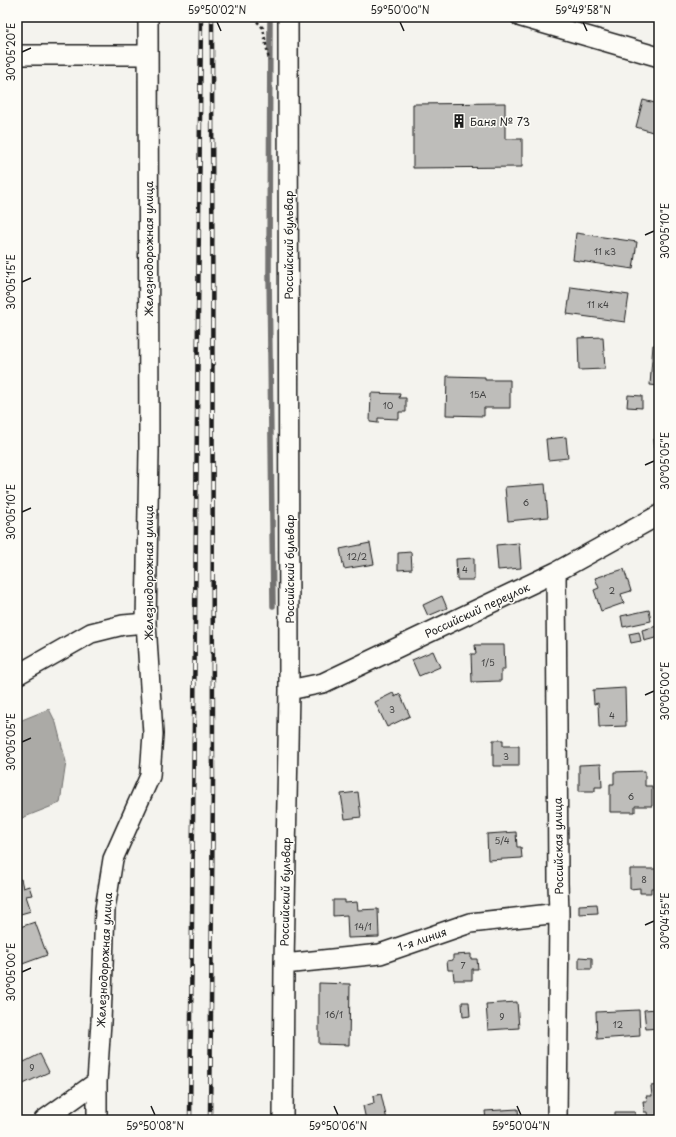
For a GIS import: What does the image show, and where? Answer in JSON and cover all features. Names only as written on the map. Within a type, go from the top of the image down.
[{"type":"street","name":"Железнодорожная улица","points":[[98,1120],[97,1082],[101,1022],[105,909],[113,859],[150,776],[153,734],[146,623],[148,451],[148,17]]},
{"type":"street","name":"Российский бульвар","points":[[283,1120],[289,690],[288,17]]},
{"type":"street","points":[[521,17],[659,58]]},
{"type":"street","points":[[17,55],[148,55]]},
{"type":"street","name":"Российский переулок","points":[[289,690],[323,683],[556,572],[659,515]]},
{"type":"street","name":"Российская улица","points":[[556,572],[559,914],[557,1120]]},
{"type":"street","points":[[17,674],[91,633],[122,625],[146,623]]},
{"type":"street","name":"1-я линия","points":[[284,964],[380,954],[470,923],[559,914]]},
{"type":"street","points":[[44,1120],[97,1082]]},
{"type":"shaded area","points":[[49,709],[56,723],[66,762],[60,803],[17,820],[17,722]]},
{"type":"building","points":[[643,100],[659,104],[659,134],[636,127]]},
{"type":"building","name":"Баня № 73","points":[[505,103],[505,139],[522,139],[522,167],[413,168],[413,104]]},
{"type":"building","points":[[576,233],[637,242],[633,269],[573,260]]},
{"type":"building","points":[[571,287],[629,295],[625,322],[567,314]]},
{"type":"building","points":[[603,337],[605,369],[579,370],[578,338]]},
{"type":"building","points":[[653,345],[659,345],[659,386],[650,385]]},
{"type":"building","points":[[447,376],[485,377],[485,380],[510,380],[510,408],[484,408],[484,416],[446,415]]},
{"type":"building","points":[[371,393],[400,394],[399,398],[406,398],[406,412],[399,412],[399,419],[378,418],[378,423],[370,422]]},
{"type":"building","points":[[628,395],[642,396],[642,408],[627,407]]},
{"type":"building","points":[[566,437],[568,458],[548,460],[546,439]]},
{"type":"building","points":[[654,439],[659,439],[659,468],[656,468]]},
{"type":"building","points":[[545,484],[548,517],[508,521],[505,487]]},
{"type":"building","points":[[370,543],[374,564],[344,569],[340,549]]},
{"type":"building","points":[[519,543],[521,568],[498,570],[496,545]]},
{"type":"building","points":[[411,552],[412,569],[398,570],[398,553]]},
{"type":"building","points":[[474,558],[474,580],[457,580],[456,559]]},
{"type":"building","points":[[624,569],[631,591],[621,594],[624,603],[601,611],[594,590],[599,588],[595,578]]},
{"type":"building","points":[[442,596],[447,608],[428,616],[423,605]]},
{"type":"building","points":[[649,610],[651,621],[623,627],[621,616]]},
{"type":"building","points":[[657,626],[659,637],[644,641],[642,630]]},
{"type":"building","points":[[639,632],[641,641],[631,643],[629,634]]},
{"type":"building","points":[[475,645],[504,645],[505,670],[501,670],[501,681],[472,682],[471,654],[476,654]]},
{"type":"building","points":[[433,651],[440,667],[419,676],[412,660]]},
{"type":"building","points":[[625,688],[626,726],[599,727],[598,703],[594,704],[593,690]]},
{"type":"building","points":[[393,693],[395,697],[400,694],[410,716],[387,727],[375,702]]},
{"type":"building","points":[[493,740],[503,740],[503,746],[519,746],[519,766],[493,766]]},
{"type":"building","points":[[601,764],[602,787],[595,787],[595,791],[579,791],[579,765]]},
{"type":"building","points":[[645,771],[645,786],[652,786],[652,806],[635,806],[635,812],[610,812],[610,784],[614,784],[614,772]]},
{"type":"building","points":[[358,792],[361,817],[345,819],[341,794]]},
{"type":"building","points":[[516,832],[517,847],[521,847],[522,858],[488,860],[487,834]]},
{"type":"building","points":[[630,869],[659,869],[659,888],[651,888],[651,893],[640,893],[640,888],[630,889]]},
{"type":"building","points":[[21,879],[23,888],[29,886],[32,895],[26,896],[31,911],[17,915],[17,880]]},
{"type":"building","points":[[333,900],[345,900],[345,903],[357,902],[358,910],[378,909],[379,937],[348,938],[347,915],[333,916]]},
{"type":"building","points":[[597,904],[598,913],[579,914],[579,905]]},
{"type":"building","points":[[35,922],[47,955],[17,966],[17,928]]},
{"type":"building","points":[[471,954],[471,959],[477,959],[478,969],[472,969],[472,980],[454,980],[453,970],[448,970],[447,961],[453,960],[453,955]]},
{"type":"building","points":[[579,957],[592,958],[592,969],[579,969]]},
{"type":"building","points":[[319,983],[350,984],[349,1045],[319,1044]]},
{"type":"building","points":[[462,1002],[469,1002],[470,1016],[463,1017]]},
{"type":"building","points":[[517,1002],[519,1028],[488,1030],[486,1004]]},
{"type":"building","points":[[657,1009],[659,1028],[646,1029],[644,1010]]},
{"type":"building","points":[[639,1010],[640,1036],[597,1039],[596,1012]]},
{"type":"building","points":[[40,1054],[49,1072],[19,1086],[17,1082],[17,1061],[22,1059],[24,1062]]},
{"type":"building","points":[[659,1085],[659,1119],[648,1120],[647,1112],[644,1112],[643,1101],[647,1101],[646,1096],[652,1096],[651,1086]]},
{"type":"building","points":[[381,1094],[387,1120],[366,1120],[363,1106],[374,1103],[373,1096]]},
{"type":"building","points":[[518,1109],[519,1120],[486,1120],[485,1111]]},
{"type":"building","points":[[615,1112],[635,1112],[635,1120],[615,1120]]},
{"type":"waterway","points":[[270,17],[269,272],[273,606]]},
{"type":"railway","points":[[190,1120],[201,17]]},
{"type":"railway","points":[[210,1120],[213,781],[212,17]]},
{"type":"place","name":"Баня № 73","points":[[459,121]]}]
